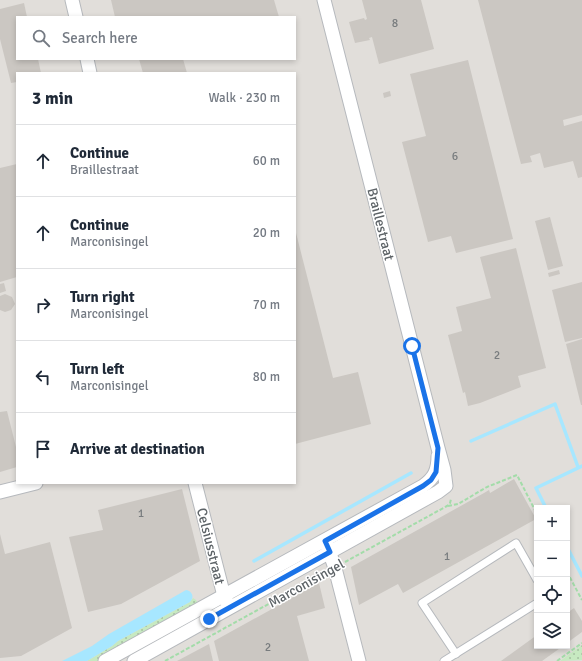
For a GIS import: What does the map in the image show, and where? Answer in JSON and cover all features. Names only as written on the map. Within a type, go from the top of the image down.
[{"type":"street","points":[[72,0],[76,16]]},
{"type":"street","name":"Braillestraat","points":[[324,0],[438,448]]},
{"type":"street","points":[[87,60],[90,72]]},
{"type":"street","name":"Marconisingel","points":[[105,661],[227,602],[327,547],[431,480],[436,472],[438,448]]},
{"type":"street","points":[[0,492],[32,484]]},
{"type":"street","name":"Celsiusstraat","points":[[195,484],[227,602]]},
{"type":"street","points":[[327,547],[335,568],[359,661]]},
{"type":"street","name":"Marconisingel","points":[[134,661],[227,602]]},
{"type":"lane","points":[[456,654],[422,603],[516,543],[535,577]]},
{"type":"lane","points":[[444,661],[534,605]]},
{"type":"path","name":"Marconisingel","points":[[165,661],[447,506],[458,504],[487,487],[517,475],[534,508]]},
{"type":"path","points":[[570,577],[582,600]]},
{"type":"path","points":[[557,661],[582,643]]},
{"type":"shaded area","points":[[0,0],[582,0],[582,661],[0,661]]},
{"type":"green space","points":[[193,598],[199,605],[99,661],[87,661],[118,641],[190,602]]},
{"type":"green space","points":[[582,645],[582,660],[560,661]]},
{"type":"water","points":[[186,590],[192,594],[192,600],[190,602],[118,641],[87,661],[62,661],[92,646],[109,634]]},
{"type":"building","points":[[111,0],[274,0],[279,16],[115,16]]},
{"type":"building","points":[[362,0],[421,0],[434,49],[379,64],[372,37],[369,38],[370,40],[355,43],[349,22],[364,18],[365,20],[367,19]]},
{"type":"building","points":[[478,0],[582,0],[582,115],[563,120],[564,126],[582,121],[582,177],[578,178],[573,161],[544,168],[540,153],[530,156],[532,162],[521,164]]},
{"type":"building","points":[[24,3],[27,16],[16,16],[16,60],[38,60],[41,72],[16,72],[16,82],[11,83],[0,39],[0,9]]},
{"type":"building","points":[[139,60],[183,60],[187,72],[143,72]]},
{"type":"building","points":[[468,60],[513,239],[456,253],[451,236],[428,242],[402,142],[426,136],[410,74]]},
{"type":"building","points":[[390,91],[391,96],[384,98],[383,93]]},
{"type":"building","points":[[16,164],[16,277],[0,282],[0,168]]},
{"type":"building","points":[[550,217],[563,266],[548,270],[535,221]]},
{"type":"building","points":[[296,233],[333,378],[358,372],[371,424],[296,444]]},
{"type":"building","points":[[516,248],[546,368],[518,376],[521,387],[480,403],[468,406],[465,392],[463,393],[448,335],[462,331],[456,307],[491,298],[480,257]]},
{"type":"building","points":[[559,270],[560,274],[549,277],[548,273]]},
{"type":"building","points":[[582,282],[582,338],[565,342],[552,290]]},
{"type":"building","points":[[4,283],[6,291],[0,293],[0,284]]},
{"type":"building","points":[[5,294],[12,297],[15,304],[11,310],[5,312],[0,310],[0,296]]},
{"type":"building","points":[[582,339],[582,405],[581,405],[566,344]]},
{"type":"building","points":[[7,411],[16,447],[16,467],[0,472],[0,412]]},
{"type":"building","points":[[514,479],[534,515],[534,520],[403,593],[398,584],[359,605],[351,567],[489,490],[490,493]]},
{"type":"building","points":[[182,489],[200,561],[121,604],[88,612],[69,537],[103,530],[98,510]]},
{"type":"building","points":[[0,534],[5,554],[50,542],[72,628],[21,656],[0,658]]},
{"type":"building","points":[[319,583],[325,608],[297,616],[309,661],[219,661],[214,641]]},
{"type":"building","points":[[574,608],[582,621],[582,632],[570,641],[570,613],[570,611]]},
{"type":"building","points":[[534,637],[534,649],[559,649],[542,661],[501,661]]},
{"type":"building","points":[[209,644],[213,661],[177,661]]},
{"type":"waterway","points":[[471,441],[555,404],[578,467]]},
{"type":"waterway","points":[[544,505],[536,488],[582,466]]},
{"type":"waterway","points":[[254,561],[411,473]]},
{"type":"waterway","points":[[570,553],[582,576]]},
{"type":"route","points":[[209,619],[330,552],[325,541],[408,495],[431,480],[438,465],[438,448],[412,346]]}]
